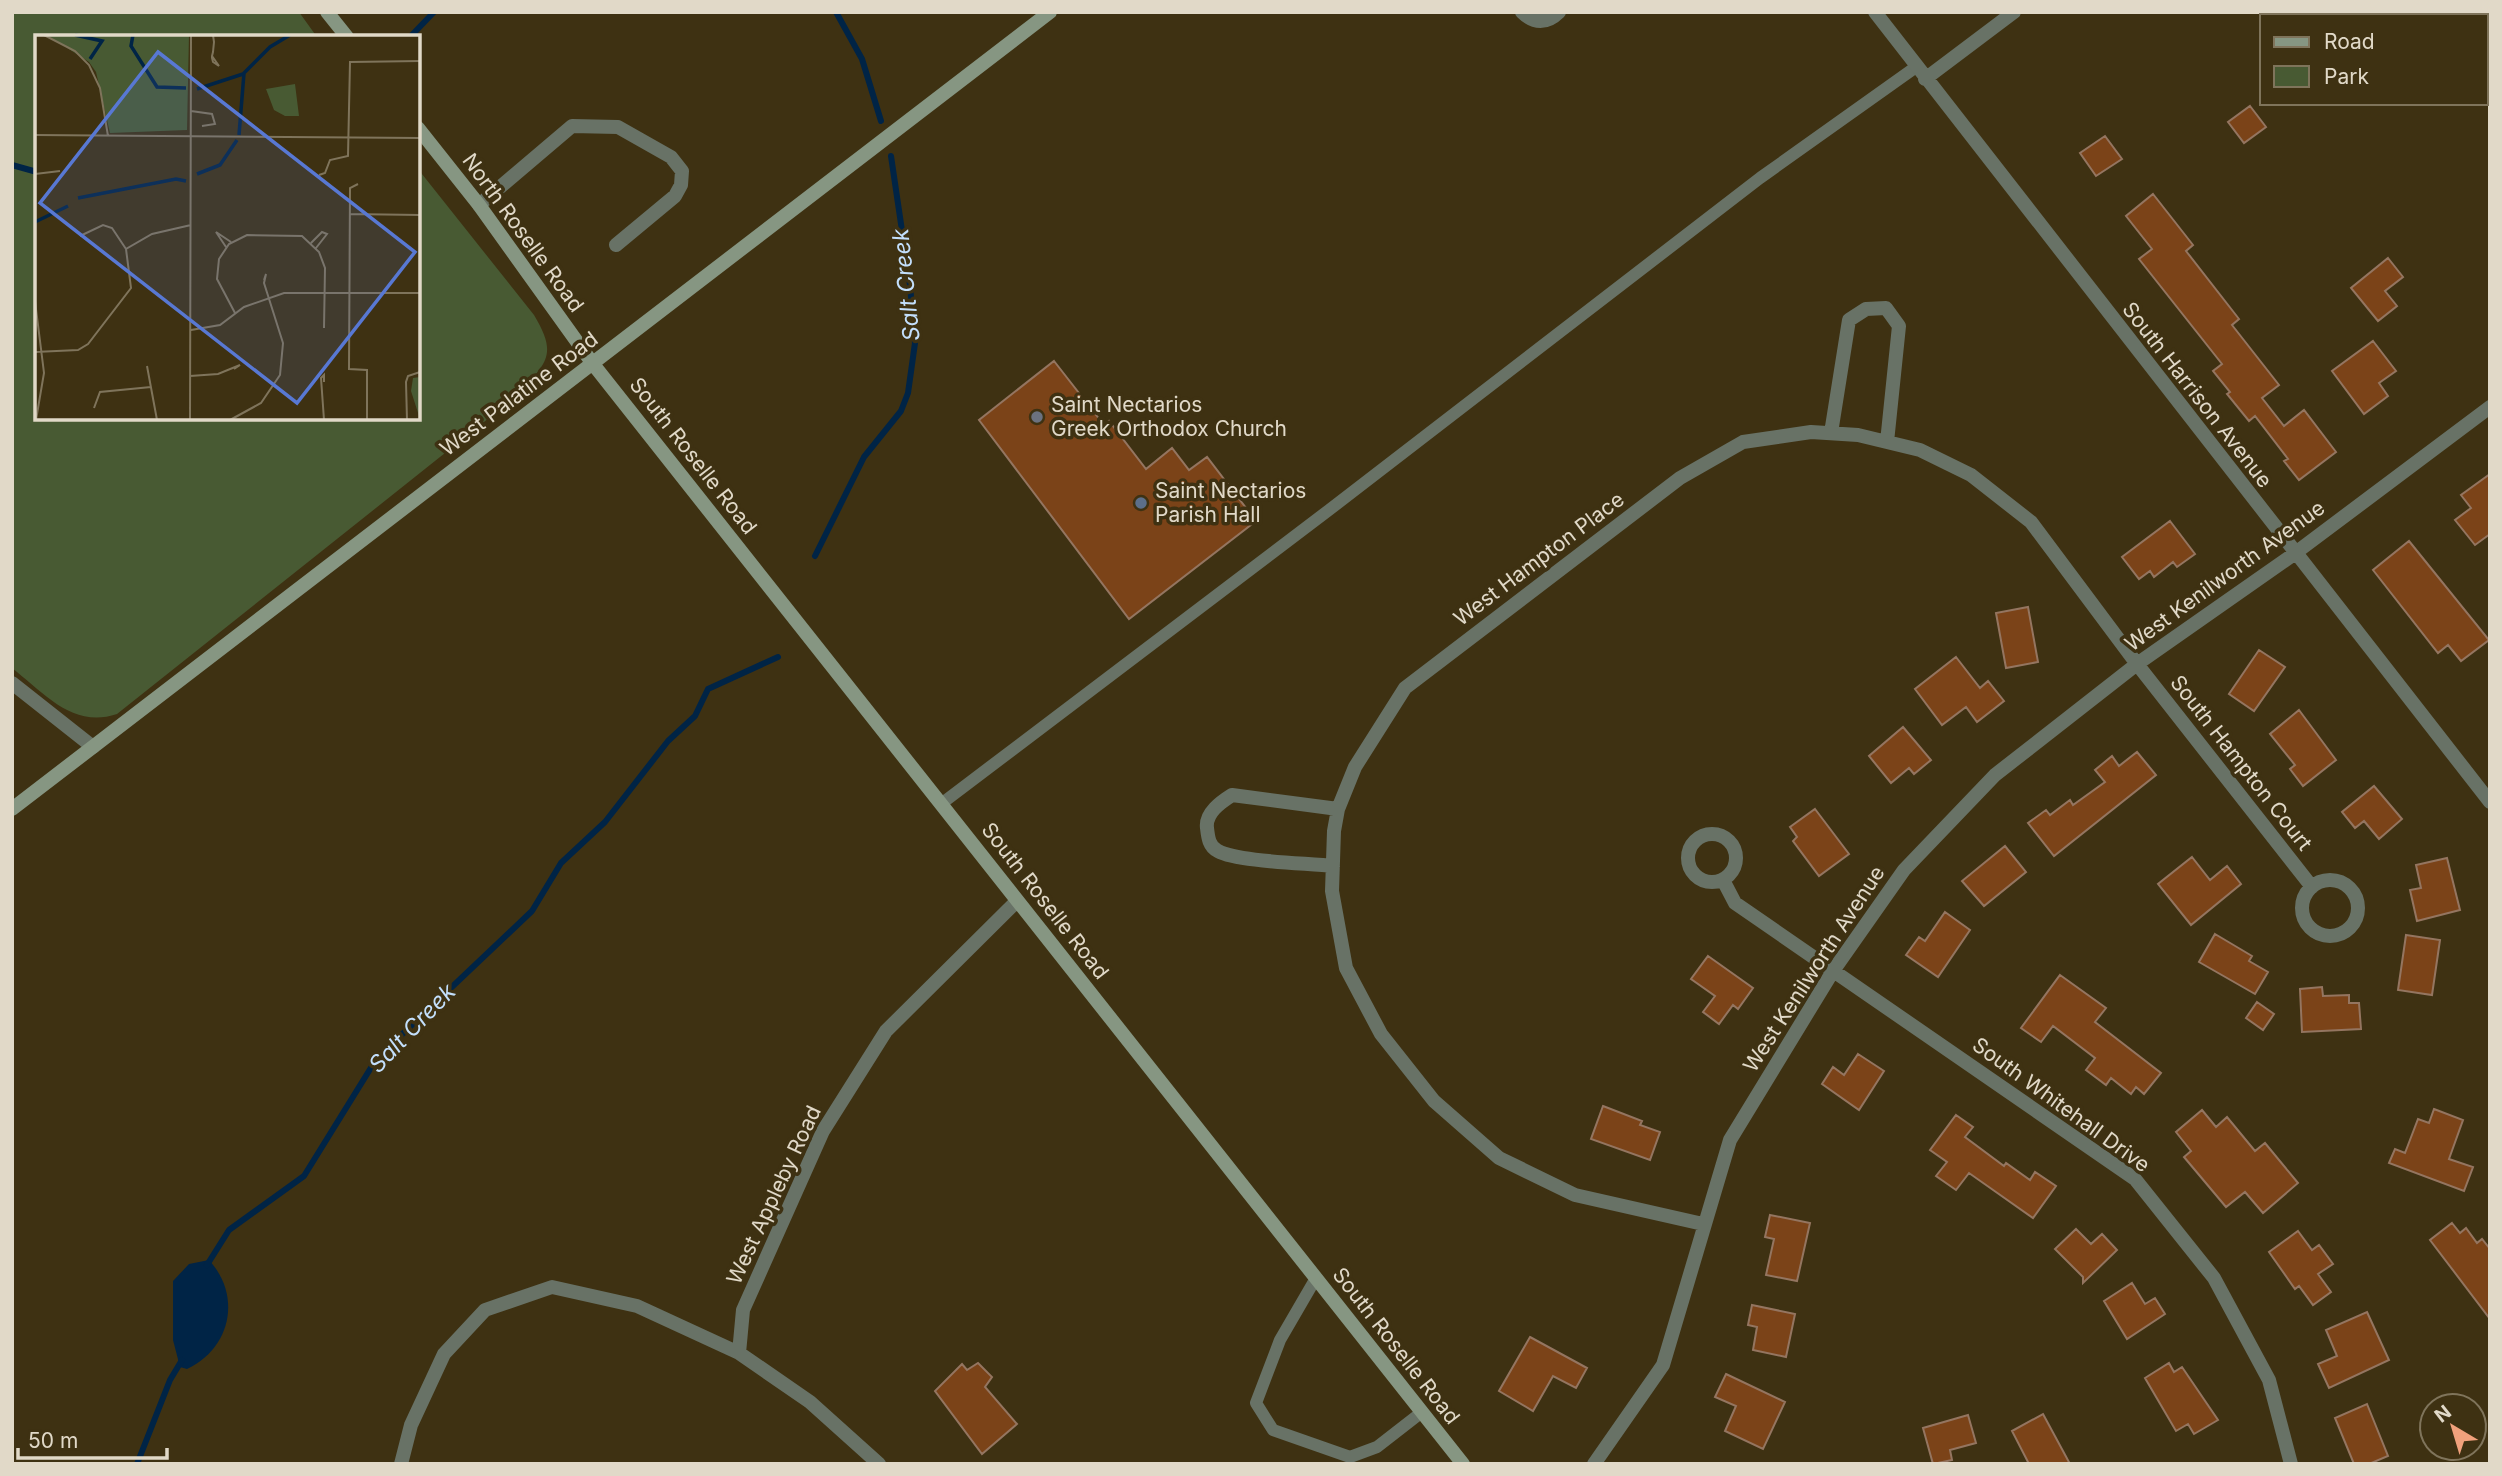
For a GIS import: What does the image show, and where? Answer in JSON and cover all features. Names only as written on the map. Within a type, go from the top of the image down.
[{"type":"main road","points":[[327,12],[345,35]]},
{"type":"main road","name":"West Palatine Road","points":[[12,809],[1050,12]]},
{"type":"main road","name":"North Roselle Road","points":[[420,131],[479,205],[593,364]]},
{"type":"main road","name":"South Roselle Road","points":[[593,364],[1463,1464]]},
{"type":"street","points":[[1522,12],[1531,20],[1540,22],[1550,20],[1559,12]]},
{"type":"street","name":"South Harrison Avenue","points":[[1875,12],[2294,554],[2490,802]]},
{"type":"street","points":[[1925,79],[2014,12]]},
{"type":"street","points":[[479,205],[572,126],[618,127],[671,157],[682,171],[681,185],[675,196],[616,245]]},
{"type":"street","points":[[1831,433],[1849,320],[1866,309],[1886,308],[1899,326],[1887,442]]},
{"type":"street","name":"West Kenilworth Avenue","points":[[1594,1464],[1663,1364],[1730,1140],[1833,971],[1904,870],[1995,775],[2137,664],[2294,554],[2490,407]]},
{"type":"street","name":"West Hampton Place","points":[[1703,1224],[1575,1195],[1499,1158],[1434,1101],[1381,1034],[1346,968],[1332,891],[1333,866],[1338,809],[1355,767],[1405,688],[1679,478],[1743,442],[1811,432],[1887,442],[1920,450],[1971,475],[2031,522],[2137,664]]},
{"type":"street","name":"South Hampton Court","points":[[2137,664],[2312,887]]},
{"type":"street","points":[[12,682],[93,747]]},
{"type":"street","points":[[1333,866],[1234,856],[1216,851],[1208,840],[1206,822],[1216,805],[1232,795],[1338,809]]},
{"type":"street","name":"South Whitehall Drive","points":[[1723,880],[1735,903],[2135,1180],[2214,1278],[2269,1380],[2291,1464]]},
{"type":"street","name":"West Appleby Road","points":[[739,1353],[743,1310],[823,1132],[886,1031],[1017,901]]},
{"type":"street","points":[[401,1464],[411,1425],[444,1354],[485,1310],[552,1287],[637,1306],[739,1353],[810,1402],[879,1464]]},
{"type":"lane","points":[[941,804],[1760,178],[1916,67]]},
{"type":"lane","points":[[1316,1278],[1280,1340],[1256,1403],[1273,1430],[1350,1457],[1377,1447],[1422,1412]]},
{"type":"green space","points":[[12,12],[299,12],[316,35],[35,35],[35,420],[420,420],[420,172],[534,315],[546,340],[546,358],[518,395],[117,714],[87,717],[73,713],[12,668]]},
{"type":"water","points":[[209,1260],[226,1289],[227,1320],[214,1348],[202,1360],[187,1369],[180,1367],[173,1340],[173,1281],[189,1264]]},
{"type":"building","points":[[2250,106],[2266,127],[2244,143],[2228,122]]},
{"type":"building","points":[[2105,136],[2122,159],[2096,176],[2080,153]]},
{"type":"building","points":[[2153,194],[2193,245],[2186,251],[2239,319],[2232,325],[2279,385],[2262,398],[2284,426],[2304,410],[2336,452],[2299,480],[2284,461],[2288,459],[2255,416],[2249,421],[2227,394],[2230,392],[2213,371],[2222,364],[2139,259],[2152,249],[2126,216]]},
{"type":"building","points":[[2388,258],[2403,277],[2385,291],[2397,306],[2378,321],[2351,288]]},
{"type":"building","points":[[2373,341],[2396,371],[2379,383],[2388,396],[2364,414],[2332,371]]},
{"type":"building","name":"Saint Nectarios Parish Hall","points":[[1054,361],[1104,425],[1109,421],[1146,469],[1172,448],[1189,470],[1207,457],[1256,521],[1129,619],[979,420]]},
{"type":"building","points":[[2490,474],[2490,534],[2475,545],[2455,520],[2471,508],[2461,495]]},
{"type":"building","points":[[2170,521],[2195,554],[2177,567],[2173,562],[2154,577],[2150,571],[2139,579],[2122,557]]},
{"type":"building","points":[[2409,541],[2489,640],[2461,661],[2448,645],[2438,653],[2373,570]]},
{"type":"building","points":[[2028,607],[2038,662],[2006,668],[1996,613]]},
{"type":"building","points":[[2259,650],[2285,667],[2254,711],[2229,694]]},
{"type":"building","points":[[1956,657],[1980,688],[1988,681],[2004,701],[1977,722],[1966,707],[1942,725],[1915,689]]},
{"type":"building","points":[[2299,710],[2336,760],[2303,786],[2290,769],[2295,765],[2270,734]]},
{"type":"building","points":[[1903,727],[1931,760],[1914,774],[1909,768],[1891,783],[1869,756]]},
{"type":"building","points":[[2137,752],[2156,775],[2054,856],[2028,823],[2046,810],[2050,815],[2070,800],[2073,805],[2105,782],[2095,770],[2112,756],[2119,766]]},
{"type":"building","points":[[2374,786],[2402,819],[2379,839],[2364,821],[2355,828],[2342,812]]},
{"type":"building","points":[[1815,809],[1849,854],[1819,876],[1793,841],[1797,837],[1790,827]]},
{"type":"building","points":[[2005,846],[2026,872],[1984,906],[1962,881]]},
{"type":"building","points":[[2192,857],[2210,880],[2227,866],[2241,884],[2191,925],[2158,884]]},
{"type":"building","points":[[2447,858],[2460,910],[2417,921],[2410,890],[2421,888],[2416,865]]},
{"type":"building","points":[[1945,912],[1970,930],[1938,977],[1906,955],[1919,937],[1925,941]]},
{"type":"building","points":[[2215,934],[2252,956],[2249,961],[2268,972],[2255,994],[2199,962]]},
{"type":"building","points":[[2406,935],[2440,940],[2432,995],[2398,990]]},
{"type":"building","points":[[1708,956],[1753,988],[1738,1009],[1733,1005],[1719,1024],[1703,1012],[1715,996],[1691,979]]},
{"type":"building","points":[[2060,975],[2106,1008],[2095,1022],[2161,1073],[2144,1094],[2136,1087],[2131,1094],[2111,1078],[2106,1085],[2086,1070],[2095,1058],[2053,1026],[2041,1042],[2021,1028]]},
{"type":"building","points":[[2322,987],[2323,996],[2349,995],[2349,1003],[2359,1003],[2361,1029],[2302,1032],[2300,989]]},
{"type":"building","points":[[2257,1002],[2274,1014],[2263,1030],[2246,1018]]},
{"type":"building","points":[[1858,1054],[1884,1071],[1859,1110],[1822,1084],[1833,1067],[1844,1075]]},
{"type":"building","points":[[1603,1106],[1642,1121],[1640,1125],[1660,1132],[1650,1160],[1591,1139]]},
{"type":"building","points":[[2434,1109],[2463,1120],[2449,1159],[2473,1167],[2464,1191],[2389,1163],[2395,1149],[2405,1153],[2418,1119],[2429,1123]]},
{"type":"building","points":[[2202,1110],[2216,1127],[2227,1117],[2255,1151],[2265,1143],[2298,1183],[2263,1213],[2245,1192],[2226,1207],[2184,1157],[2191,1151],[2176,1132]]},
{"type":"building","points":[[1956,1115],[1973,1127],[1965,1137],[2004,1166],[2006,1163],[2030,1180],[2035,1172],[2056,1186],[2033,1218],[1969,1173],[1956,1190],[1936,1176],[1947,1162],[1930,1150]]},
{"type":"building","points":[[1770,1215],[1810,1223],[1797,1281],[1766,1275],[1774,1239],[1765,1237]]},
{"type":"building","points":[[2452,1223],[2460,1233],[2466,1228],[2477,1243],[2482,1239],[2490,1249],[2490,1319],[2430,1240]]},
{"type":"building","points":[[2076,1229],[2091,1244],[2102,1234],[2117,1250],[2083,1283],[2083,1277],[2055,1249]]},
{"type":"building","points":[[2298,1231],[2312,1250],[2319,1245],[2333,1264],[2318,1274],[2331,1292],[2313,1305],[2299,1286],[2295,1289],[2269,1252]]},
{"type":"building","points":[[2132,1283],[2145,1304],[2155,1298],[2165,1314],[2127,1339],[2104,1301]]},
{"type":"building","points":[[1752,1305],[1795,1314],[1786,1357],[1753,1350],[1757,1327],[1748,1325]]},
{"type":"building","points":[[2367,1312],[2389,1360],[2329,1388],[2318,1364],[2337,1356],[2326,1330]]},
{"type":"building","points":[[1530,1337],[1587,1368],[1576,1388],[1553,1376],[1533,1411],[1499,1391]]},
{"type":"building","points":[[978,1363],[992,1377],[985,1387],[1017,1424],[982,1454],[935,1391],[962,1364],[967,1370]]},
{"type":"building","points":[[2169,1363],[2174,1372],[2182,1367],[2218,1420],[2194,1434],[2188,1424],[2176,1431],[2145,1378]]},
{"type":"building","points":[[1726,1374],[1785,1402],[1763,1449],[1725,1431],[1736,1406],[1715,1397]]},
{"type":"building","points":[[2367,1404],[2388,1456],[2369,1464],[2354,1464],[2335,1418]]},
{"type":"building","points":[[2043,1414],[2070,1464],[2029,1464],[2012,1431]]},
{"type":"building","points":[[1968,1415],[1976,1443],[1950,1450],[1952,1460],[1933,1464],[1923,1428]]},
{"type":"waterway","points":[[412,35],[434,12]]},
{"type":"waterway","name":"Salt Creek","points":[[836,12],[862,59],[881,121]]},
{"type":"waterway","name":"Salt Creek","points":[[815,556],[864,457],[901,411],[908,393],[915,343],[910,285],[891,156]]},
{"type":"waterway","points":[[12,165],[35,171]]},
{"type":"waterway","name":"Salt Creek","points":[[207,1265],[229,1230],[304,1176],[377,1058],[532,911],[561,863],[605,822],[668,741],[695,716],[708,689],[778,657]]},
{"type":"waterway","name":"Salt Creek","points":[[137,1464],[170,1380],[182,1360]]},
{"type":"place","name":"Saint Nectarios Greek Orthodox Church","points":[[1037,417]]},
{"type":"place","name":"Saint Nectarios Parish Hall","points":[[1141,503]]}]
